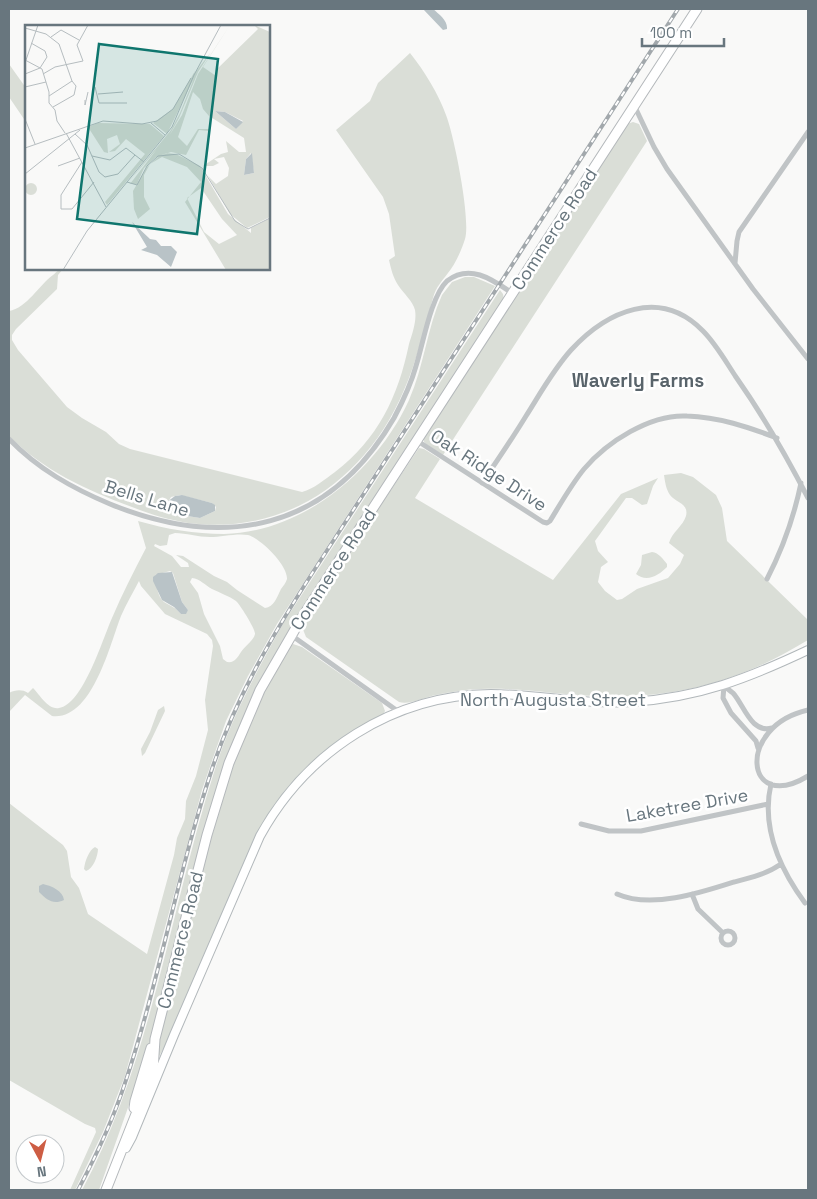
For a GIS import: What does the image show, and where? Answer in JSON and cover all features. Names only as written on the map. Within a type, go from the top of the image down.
[{"type":"main road","name":"Commerce Road","points":[[106,1190],[153,1071],[155,1039],[205,844],[229,763],[256,698],[290,635],[697,9]]},
{"type":"main road","name":"North Augusta Street","points":[[118,1160],[132,1137],[246,864],[260,836],[275,810],[302,777],[328,753],[362,729],[399,712],[436,700],[493,694],[613,703],[663,699],[708,691],[724,686],[762,672],[808,650]]},
{"type":"main road","name":"North Augusta Street","points":[[153,1071],[174,1035]]},
{"type":"main road","points":[[133,1123],[135,1101],[155,1039]]},
{"type":"street","points":[[634,105],[667,169],[735,264],[808,359]]},
{"type":"street","points":[[735,264],[736,241],[740,232],[808,132]]},
{"type":"street","name":"Bells Lane","points":[[9,439],[36,464],[62,481],[137,514],[173,524],[209,528],[240,527],[265,523],[303,508],[327,493],[354,470],[377,443],[398,411],[410,384],[437,296],[446,283],[462,274],[472,273],[488,278],[512,293]]},
{"type":"street","points":[[482,483],[551,376],[572,350],[605,321],[622,312],[640,308],[657,308],[671,311],[686,318],[701,329],[712,342],[763,415],[808,498]]},
{"type":"street","name":"Oak Ridge Drive","points":[[416,440],[547,523],[576,480],[594,458],[619,438],[649,424],[672,417],[688,416],[736,423],[777,439]]},
{"type":"street","points":[[767,578],[785,540],[794,514],[800,483]]},
{"type":"street","points":[[290,635],[399,712]]},
{"type":"street","points":[[724,686],[734,694],[757,726],[761,729],[772,728]]},
{"type":"street","points":[[724,686],[723,698],[731,713],[756,741],[758,750]]},
{"type":"street","points":[[808,710],[790,716],[772,728],[758,750],[756,759],[761,778],[771,784],[789,784],[808,776]]},
{"type":"street","points":[[771,784],[768,804],[772,837],[781,864],[805,903]]},
{"type":"street","name":"Laketree Drive","points":[[581,824],[609,831],[641,831],[768,804]]},
{"type":"street","points":[[617,894],[627,898],[646,900],[692,894],[762,874],[781,864]]},
{"type":"street","points":[[692,894],[698,910],[723,933]]},
{"type":"shaded area","points":[[423,9],[433,9],[445,20],[447,29],[443,30]]},
{"type":"shaded area","points":[[410,53],[431,83],[443,107],[449,125],[461,177],[466,229],[465,239],[458,257],[434,294],[417,356],[404,390],[388,422],[369,450],[346,474],[319,494],[290,510],[258,520],[224,525],[188,523],[146,512],[82,486],[36,459],[9,436],[9,311],[22,306],[48,279],[59,270],[62,270],[58,275],[57,289],[16,329],[12,335],[12,340],[18,350],[67,407],[106,432],[119,444],[130,449],[302,492],[311,489],[350,459],[374,431],[392,399],[399,382],[415,319],[414,307],[393,276],[389,260],[395,256],[389,214],[383,197],[336,130],[370,101],[378,83]],"holes":[[[180,495],[212,503],[216,507],[215,511],[200,518],[181,515],[167,504],[171,497]]]},
{"type":"shaded area","points":[[9,64],[25,87],[25,121],[9,97]]},
{"type":"shaded area","points":[[633,122],[639,124],[647,141],[443,455],[424,442],[424,436],[627,124]]},
{"type":"shaded area","points":[[465,277],[474,277],[495,286],[277,624],[226,721],[202,790],[125,1076],[103,1132],[75,1190],[70,1190],[96,1132],[95,1128],[9,1080],[9,803],[63,845],[67,851],[71,877],[79,888],[88,914],[147,954],[177,838],[185,819],[186,801],[196,776],[208,730],[205,700],[213,646],[212,640],[207,634],[165,614],[141,586],[139,581],[121,616],[97,678],[89,694],[78,706],[66,714],[52,716],[25,695],[9,712],[9,693],[18,690],[28,693],[33,688],[44,701],[55,708],[68,704],[76,695],[91,669],[120,600],[146,548],[138,521],[170,529],[202,533],[224,534],[254,531],[282,522],[309,509],[357,473],[378,450],[395,426],[409,400],[437,308],[442,295],[452,282]],"holes":[[[175,533],[206,537],[239,534],[253,537],[278,560],[286,573],[287,580],[273,604],[265,608],[227,582],[183,556],[176,555],[188,563],[189,567],[181,567],[172,556],[154,546],[155,544],[160,546],[167,545],[169,535]],[[170,571],[173,573],[182,602],[188,610],[181,614],[164,602],[158,593],[155,575]],[[192,578],[198,580],[236,601],[244,611],[255,634],[234,661],[227,662],[223,659],[220,646],[204,614],[198,593],[190,582]]]},
{"type":"shaded area","points":[[500,290],[504,300],[244,718],[143,1065],[99,1190],[82,1190],[106,1140],[126,1089],[143,1037],[199,822],[221,750],[237,712],[284,622]]},
{"type":"shaded area","points":[[419,448],[440,459],[415,498],[553,580],[621,494],[658,478],[647,504],[642,505],[632,498],[626,498],[595,541],[598,551],[608,562],[601,567],[598,582],[605,591],[617,600],[622,599],[637,589],[668,578],[680,564],[684,555],[669,543],[685,520],[686,508],[670,495],[664,475],[681,473],[693,477],[716,495],[722,508],[727,541],[808,620],[808,640],[782,655],[732,677],[680,691],[625,696],[595,696],[510,689],[475,689],[403,703],[399,702],[306,637],[302,627]]},
{"type":"shaded area","points":[[182,495],[212,503],[215,505],[215,511],[200,518],[181,515],[167,502],[175,496]]},
{"type":"shaded area","points":[[652,552],[661,556],[667,567],[653,577],[640,577],[636,574],[641,565],[642,555]]},
{"type":"shaded area","points":[[172,572],[182,602],[188,610],[186,614],[181,614],[162,600],[153,581],[153,577],[158,573]]},
{"type":"shaded area","points":[[293,644],[302,647],[382,703],[385,711],[383,715],[353,732],[316,758],[293,782],[268,817],[248,854],[167,1042],[157,1060],[158,1044],[204,863],[231,771],[258,703],[289,647]]},
{"type":"shaded area","points":[[164,706],[165,711],[142,756],[141,749],[158,710]]},
{"type":"shaded area","points":[[95,847],[98,849],[96,859],[91,868],[86,871],[84,869],[86,859]]},
{"type":"shaded area","points":[[43,884],[56,889],[62,894],[64,900],[50,901],[39,892],[39,886]]},
{"type":"railway","points":[[78,1190],[104,1138],[125,1083],[149,1004],[189,845],[213,766],[233,715],[257,666],[313,572],[678,9]]},
{"type":"district","name":"Waverly Farms","points":[[638,380]]}]
